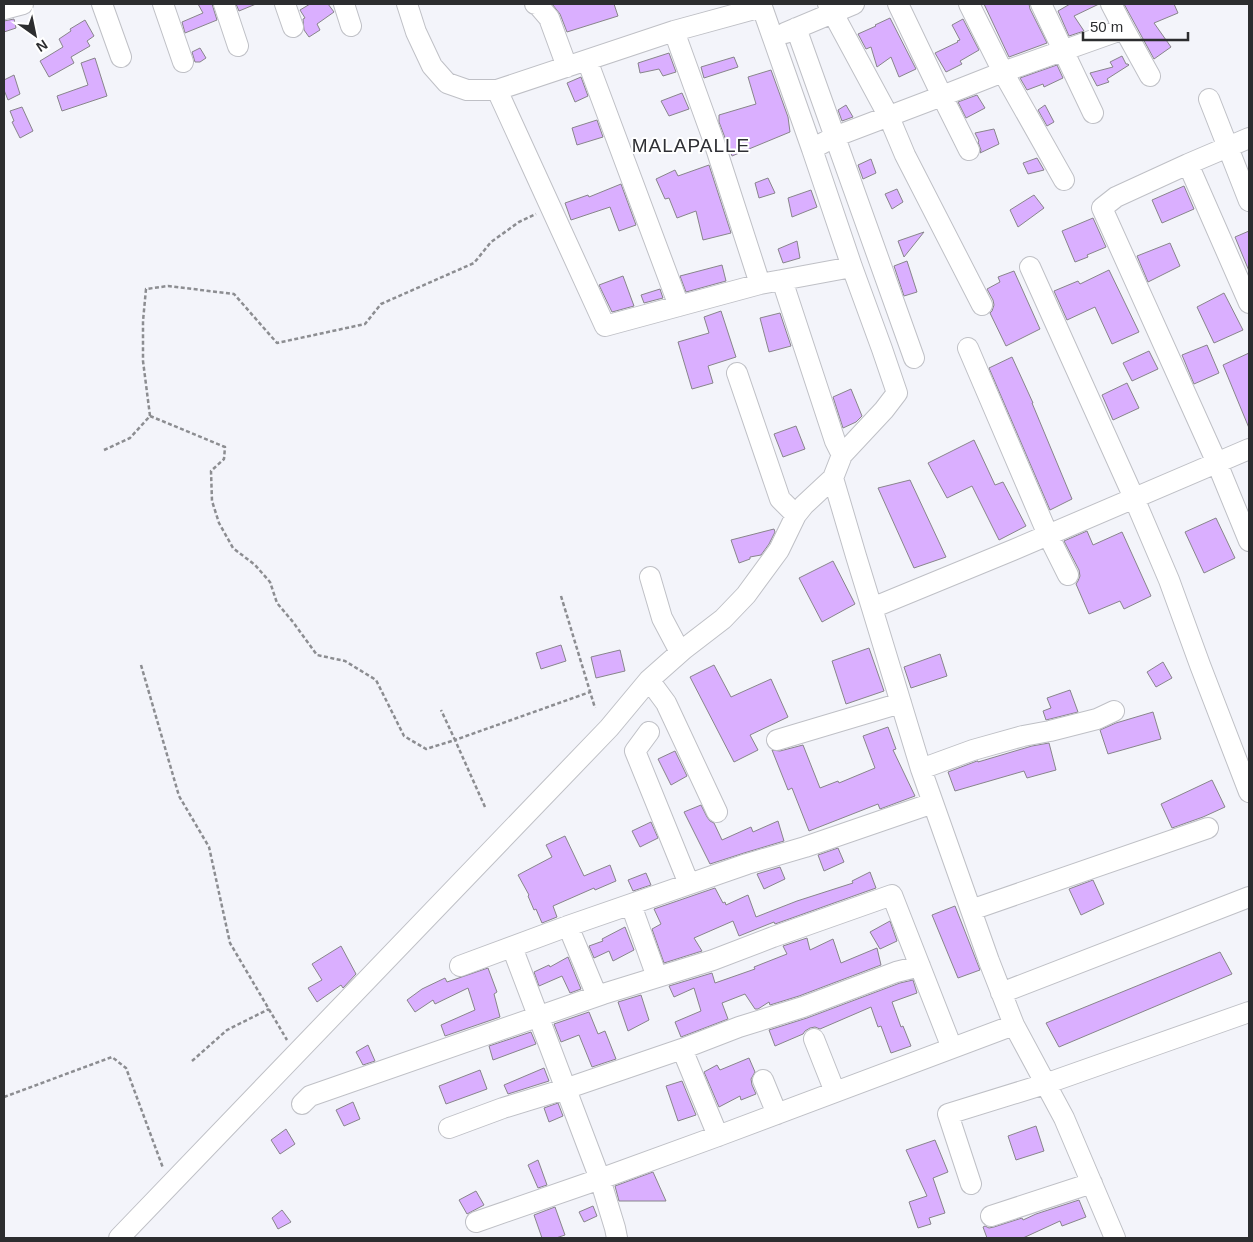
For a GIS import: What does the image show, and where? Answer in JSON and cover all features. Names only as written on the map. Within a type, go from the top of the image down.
[{"type":"street","points":[[4,9],[23,4]]},
{"type":"street","points":[[102,4],[121,57]]},
{"type":"street","points":[[163,4],[183,62]]},
{"type":"street","points":[[224,4],[238,46]]},
{"type":"street","points":[[285,4],[293,27]]},
{"type":"street","points":[[344,4],[351,26]]},
{"type":"street","points":[[119,1238],[609,728],[649,680],[680,652],[723,619],[746,596],[779,550],[796,515],[833,478],[842,455],[884,410],[897,393],[762,5],[674,31],[497,90],[468,90],[448,83],[432,66],[416,32],[407,4]]},
{"type":"street","points":[[535,4],[549,18],[567,67]]},
{"type":"street","points":[[773,37],[796,28],[830,8],[854,4]]},
{"type":"street","points":[[898,4],[969,150]]},
{"type":"street","points":[[969,4],[1003,72],[1064,180]]},
{"type":"street","points":[[1041,4],[1093,112]]},
{"type":"street","points":[[1111,4],[1150,76]]},
{"type":"street","points":[[830,8],[889,117],[906,155],[982,305]]},
{"type":"street","points":[[796,28],[914,358]]},
{"type":"street","points":[[812,148],[834,137],[1003,72],[1124,29]]},
{"type":"street","points":[[674,31],[760,284]]},
{"type":"street","points":[[587,60],[679,306]]},
{"type":"street","points":[[497,90],[605,326],[760,284],[852,267]]},
{"type":"street","points":[[1209,99],[1249,201]]},
{"type":"street","points":[[1249,138],[1116,197],[1102,208],[1249,541]]},
{"type":"street","points":[[1188,164],[1249,303]]},
{"type":"street","points":[[1030,267],[1169,580],[1249,792]]},
{"type":"street","points":[[782,280],[835,440],[842,455]]},
{"type":"street","points":[[968,348],[1048,535],[1068,575]]},
{"type":"street","points":[[737,373],[780,499],[796,515]]},
{"type":"street","points":[[872,608],[1249,449]]},
{"type":"street","points":[[833,478],[921,769],[1001,993],[1014,1025],[1064,1118],[1115,1238]]},
{"type":"street","points":[[650,577],[662,618],[680,652]]},
{"type":"street","points":[[649,680],[666,703],[717,812]]},
{"type":"street","points":[[777,740],[901,703]]},
{"type":"street","points":[[921,769],[973,750],[1097,719],[1114,711]]},
{"type":"street","points":[[649,732],[636,751],[689,884]]},
{"type":"street","points":[[460,966],[568,926],[747,864],[805,847],[933,803]]},
{"type":"street","points":[[971,910],[1208,828]]},
{"type":"street","points":[[302,1104],[310,1096],[597,996],[713,960],[892,895],[952,1048]]},
{"type":"street","points":[[1001,993],[1249,897]]},
{"type":"street","points":[[631,905],[657,977]]},
{"type":"street","points":[[568,926],[597,996]]},
{"type":"street","points":[[512,947],[600,1179],[617,1238]]},
{"type":"street","points":[[450,1128],[503,1108],[565,1089],[740,1027],[803,1007],[896,972],[920,966]]},
{"type":"street","points":[[971,1184],[948,1114],[1046,1084],[1249,1012]]},
{"type":"street","points":[[476,1222],[718,1136],[1014,1025]]},
{"type":"street","points":[[814,1039],[835,1092]]},
{"type":"street","points":[[682,1049],[718,1136]]},
{"type":"street","points":[[764,1080],[777,1114]]},
{"type":"street","points":[[991,1216],[1092,1183]]},
{"type":"path","points":[[104,450],[130,438],[150,416],[143,361],[143,321],[146,289],[168,286],[234,294],[277,343],[365,324],[381,304],[474,263],[491,242],[519,222],[551,208]]},
{"type":"path","points":[[150,416],[225,447],[224,459],[211,471],[212,501],[219,523],[233,548],[255,565],[270,582],[277,603],[298,627],[317,655],[345,661],[376,680],[404,736],[426,749],[590,692]]},
{"type":"path","points":[[561,596],[595,708]]},
{"type":"path","points":[[141,665],[179,796],[209,847],[230,943],[296,1054]]},
{"type":"path","points":[[441,710],[485,807]]},
{"type":"path","points":[[192,1062],[227,1030],[269,1009]]},
{"type":"path","points":[[4,1097],[112,1057],[126,1068],[170,1186]]},
{"type":"building","points":[[198,4],[212,4],[217,20],[185,33],[182,22],[203,13]]},
{"type":"building","points":[[236,4],[256,4],[239,11]]},
{"type":"building","points":[[310,4],[328,4],[334,12],[317,24],[320,30],[309,37],[304,30],[303,19],[305,18],[300,10]]},
{"type":"building","points":[[552,4],[614,4],[618,16],[567,32],[560,14]]},
{"type":"building","points":[[984,4],[1029,4],[1047,43],[1009,57]]},
{"type":"building","points":[[1070,4],[1099,4],[1074,16],[1084,31],[1069,36],[1058,11]]},
{"type":"building","points":[[1124,4],[1174,4],[1178,13],[1154,23],[1171,47],[1154,59]]},
{"type":"building","points":[[890,18],[916,69],[899,77],[891,57],[877,67],[871,47],[866,49],[858,34]]},
{"type":"building","points":[[14,19],[16,28],[4,32],[4,21]]},
{"type":"building","points":[[963,19],[979,50],[960,61],[962,64],[946,72],[935,53],[960,40],[952,25]]},
{"type":"building","points":[[85,20],[94,36],[87,41],[90,46],[71,57],[74,63],[49,77],[40,61],[63,47],[59,39],[71,31],[70,29]]},
{"type":"building","points":[[200,48],[206,58],[200,62],[195,62],[192,52]]},
{"type":"building","points":[[669,53],[676,72],[663,76],[659,69],[640,73],[638,63]]},
{"type":"building","points":[[1122,56],[1126,64],[1129,65],[1107,79],[1109,82],[1097,86],[1090,73],[1113,67],[1110,62]]},
{"type":"building","points":[[734,57],[738,67],[704,78],[701,67]]},
{"type":"building","points":[[95,58],[107,96],[62,111],[57,96],[88,85],[81,63]]},
{"type":"building","points":[[1057,65],[1063,78],[1044,87],[1043,84],[1027,90],[1020,78]]},
{"type":"building","points":[[771,70],[788,117],[790,132],[732,156],[719,122],[719,115],[756,104],[748,77]]},
{"type":"building","points":[[14,75],[20,94],[8,100],[4,90],[4,80]]},
{"type":"building","points":[[581,77],[588,96],[575,102],[567,83]]},
{"type":"building","points":[[682,93],[689,109],[669,116],[661,101]]},
{"type":"building","points":[[977,95],[985,108],[966,118],[958,102]]},
{"type":"building","points":[[846,105],[853,117],[842,121],[838,110]]},
{"type":"building","points":[[1045,105],[1054,122],[1047,126],[1038,110]]},
{"type":"building","points":[[22,107],[33,131],[20,138],[12,122],[14,121],[10,111]]},
{"type":"building","points":[[597,120],[603,137],[577,145],[572,128]]},
{"type":"building","points":[[994,129],[999,144],[980,153],[979,141],[975,133]]},
{"type":"building","points":[[1037,158],[1044,170],[1028,174],[1023,163]]},
{"type":"building","points":[[871,159],[876,173],[863,179],[858,165]]},
{"type":"building","points":[[709,165],[731,233],[703,240],[696,211],[677,218],[669,198],[665,199],[656,179],[675,170],[678,176]]},
{"type":"building","points":[[768,178],[775,193],[759,198],[755,183]]},
{"type":"building","points":[[621,184],[636,225],[619,231],[610,207],[571,220],[565,203],[588,195],[589,197]]},
{"type":"building","points":[[1184,186],[1194,209],[1162,223],[1152,200]]},
{"type":"building","points":[[897,189],[903,202],[892,209],[885,194]]},
{"type":"building","points":[[811,190],[817,207],[792,217],[788,198]]},
{"type":"building","points":[[1034,195],[1044,208],[1018,227],[1010,210]]},
{"type":"building","points":[[1093,218],[1106,247],[1075,262],[1062,231]]},
{"type":"building","points":[[1249,231],[1249,271],[1235,237]]},
{"type":"building","points":[[924,232],[904,257],[898,241]]},
{"type":"building","points":[[797,241],[800,258],[783,263],[778,249]]},
{"type":"building","points":[[1170,243],[1180,266],[1148,282],[1137,256]]},
{"type":"building","points":[[907,261],[917,292],[904,296],[894,266]]},
{"type":"building","points":[[722,265],[726,281],[686,292],[680,276]]},
{"type":"building","points":[[1109,270],[1139,332],[1112,344],[1095,307],[1067,320],[1054,291],[1078,281],[1080,284]]},
{"type":"building","points":[[1014,271],[1040,329],[1006,346],[990,313],[994,305],[987,289],[1000,282],[998,277]]},
{"type":"building","points":[[623,276],[634,306],[612,312],[599,285]]},
{"type":"building","points":[[660,289],[663,298],[644,303],[641,295]]},
{"type":"building","points":[[1224,293],[1243,330],[1214,343],[1197,307]]},
{"type":"building","points":[[721,311],[736,357],[708,366],[713,383],[692,389],[678,342],[709,333],[704,317]]},
{"type":"building","points":[[780,313],[791,346],[769,352],[760,318]]},
{"type":"building","points":[[1207,345],[1219,373],[1194,384],[1182,355]]},
{"type":"building","points":[[1149,351],[1158,369],[1132,381],[1123,363]]},
{"type":"building","points":[[1249,353],[1249,428],[1223,365]]},
{"type":"building","points":[[1012,357],[1072,499],[1050,510],[989,368]]},
{"type":"building","points":[[1127,383],[1139,408],[1113,420],[1102,395]]},
{"type":"building","points":[[851,389],[862,416],[856,422],[843,428],[833,397]]},
{"type":"building","points":[[796,426],[805,449],[783,457],[774,434]]},
{"type":"building","points":[[974,440],[995,485],[1003,482],[1026,526],[999,540],[972,486],[947,498],[928,463]]},
{"type":"building","points":[[910,480],[946,557],[914,568],[878,488]]},
{"type":"building","points":[[1216,518],[1235,558],[1204,573],[1185,532]]},
{"type":"building","points":[[774,529],[775,532],[769,544],[761,555],[750,557],[750,559],[739,563],[731,540]]},
{"type":"building","points":[[1087,531],[1093,545],[1122,532],[1151,596],[1124,609],[1120,601],[1089,614],[1076,584],[1080,576],[1079,570],[1064,541]]},
{"type":"building","points":[[833,561],[855,604],[822,622],[799,578]]},
{"type":"building","points":[[561,645],[566,661],[541,669],[536,653]]},
{"type":"building","points":[[869,648],[884,691],[846,704],[832,661]]},
{"type":"building","points":[[620,650],[625,671],[596,678],[591,657]]},
{"type":"building","points":[[940,654],[947,676],[911,688],[904,667]]},
{"type":"building","points":[[1163,662],[1172,678],[1156,687],[1147,672]]},
{"type":"building","points":[[714,665],[731,697],[771,679],[788,717],[750,735],[758,750],[734,762],[690,677]]},
{"type":"building","points":[[1070,690],[1078,712],[1046,720],[1043,711],[1051,708],[1047,698]]},
{"type":"building","points":[[1153,712],[1161,739],[1108,754],[1100,730]]},
{"type":"building","points":[[888,727],[896,749],[893,750],[915,796],[880,809],[878,804],[809,831],[792,788],[788,790],[772,750],[780,751],[803,745],[820,788],[838,781],[839,783],[875,768],[863,736]]},
{"type":"building","points":[[1049,743],[1056,770],[1027,778],[1024,771],[955,791],[948,772],[977,761]]},
{"type":"building","points":[[675,751],[687,776],[671,785],[658,759]]},
{"type":"building","points":[[1212,780],[1225,807],[1172,828],[1161,804]]},
{"type":"building","points":[[701,805],[707,817],[714,823],[722,840],[751,827],[753,832],[778,821],[784,841],[710,864],[684,812]]},
{"type":"building","points":[[651,822],[658,838],[640,847],[632,831]]},
{"type":"building","points":[[565,836],[584,876],[610,865],[616,881],[595,890],[594,888],[553,906],[557,917],[542,923],[518,875],[552,857],[546,845]]},
{"type":"building","points":[[838,848],[844,862],[824,871],[818,855]]},
{"type":"building","points":[[780,867],[785,879],[764,889],[757,874]]},
{"type":"building","points":[[870,872],[876,888],[775,924],[774,922],[739,936],[733,921],[694,938],[702,951],[664,963],[652,929],[661,924],[654,909],[715,888],[726,905],[748,895],[756,917],[797,901],[853,883],[852,881]]},
{"type":"building","points":[[646,873],[651,885],[633,891],[628,880]]},
{"type":"building","points":[[1093,880],[1104,904],[1081,915],[1069,889]]},
{"type":"building","points":[[955,906],[980,970],[958,978],[932,915]]},
{"type":"building","points":[[890,921],[897,941],[880,949],[870,932]]},
{"type":"building","points":[[625,927],[634,950],[613,961],[609,951],[594,958],[589,946],[603,941],[602,939]]},
{"type":"building","points":[[807,938],[810,950],[833,939],[841,963],[877,948],[881,965],[799,996],[770,1005],[769,1002],[758,1009],[755,1009],[745,994],[722,1003],[728,1019],[681,1037],[675,1022],[701,1011],[694,988],[674,997],[669,986],[712,973],[715,983],[755,969],[754,967],[787,954],[783,946]]},
{"type":"building","points":[[341,946],[356,974],[343,988],[341,985],[317,1002],[308,988],[322,980],[312,964]]},
{"type":"building","points":[[1220,952],[1232,974],[1059,1047],[1046,1023]]},
{"type":"building","points":[[568,957],[581,989],[570,993],[562,976],[539,986],[534,972],[549,965],[550,967]]},
{"type":"building","points":[[488,968],[497,992],[494,994],[500,1017],[445,1036],[441,1025],[475,1010],[468,988],[435,1004],[433,1000],[415,1012],[407,1000],[422,989],[445,978],[447,982]]},
{"type":"building","points":[[913,980],[917,993],[892,1002],[901,1027],[903,1026],[911,1046],[891,1053],[881,1026],[878,1027],[871,1007],[820,1029],[810,1028],[803,1034],[775,1046],[769,1030]]},
{"type":"building","points":[[641,995],[649,1020],[628,1031],[618,1002]]},
{"type":"building","points":[[589,1012],[598,1034],[605,1031],[616,1059],[592,1067],[579,1035],[561,1042],[554,1024]]},
{"type":"building","points":[[531,1032],[536,1044],[493,1060],[489,1046]]},
{"type":"building","points":[[368,1045],[375,1061],[363,1065],[356,1052]]},
{"type":"building","points":[[749,1058],[755,1072],[751,1079],[756,1094],[741,1100],[740,1096],[719,1107],[704,1072],[717,1065],[720,1070]]},
{"type":"building","points":[[544,1068],[549,1081],[508,1094],[504,1085]]},
{"type":"building","points":[[480,1070],[487,1089],[446,1104],[439,1086]]},
{"type":"building","points":[[682,1081],[696,1115],[678,1121],[666,1086]]},
{"type":"building","points":[[353,1102],[360,1119],[344,1126],[336,1110]]},
{"type":"building","points":[[558,1103],[563,1116],[549,1122],[544,1108]]},
{"type":"building","points":[[1036,1126],[1044,1151],[1016,1160],[1008,1136]]},
{"type":"building","points":[[286,1129],[295,1144],[280,1154],[271,1140]]},
{"type":"building","points":[[935,1140],[948,1172],[933,1178],[945,1213],[929,1218],[931,1224],[918,1228],[909,1202],[927,1196],[906,1150]]},
{"type":"building","points":[[538,1160],[547,1185],[538,1188],[528,1165]]},
{"type":"building","points":[[653,1172],[666,1201],[619,1201],[615,1186]]},
{"type":"building","points":[[476,1191],[484,1205],[467,1214],[459,1200]]},
{"type":"building","points":[[1079,1200],[1086,1217],[1062,1226],[1060,1221],[1023,1238],[987,1238],[983,1227],[994,1227],[1022,1218],[1023,1220]]},
{"type":"building","points":[[593,1206],[597,1216],[584,1222],[579,1212]]},
{"type":"building","points":[[555,1207],[565,1235],[556,1238],[542,1238],[534,1215]]},
{"type":"building","points":[[282,1210],[291,1222],[278,1229],[272,1218]]},
{"type":"district","name":"MALAPALLE","points":[[691,145]]}]
